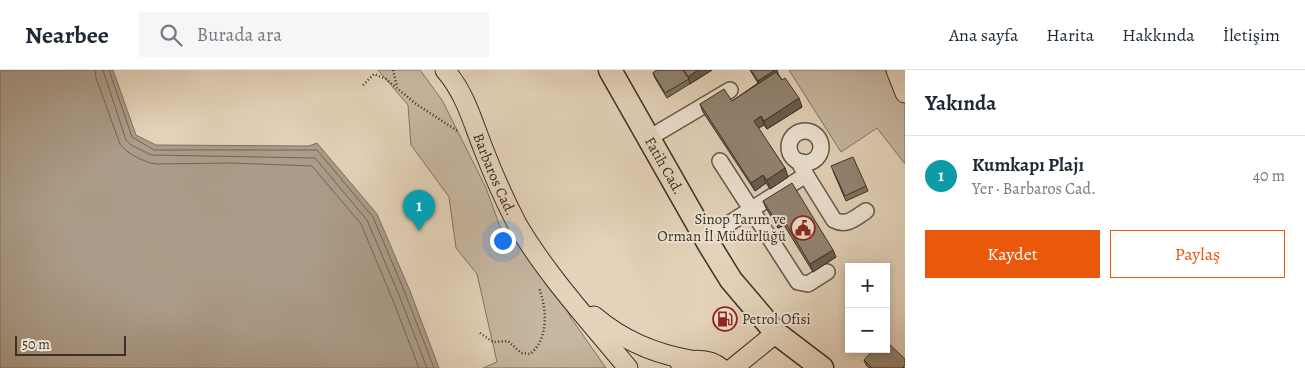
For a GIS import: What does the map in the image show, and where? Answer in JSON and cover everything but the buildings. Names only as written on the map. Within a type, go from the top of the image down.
[{"type":"highway","name":"Fatih Cad.","points":[[610,70],[731,280],[776,333],[822,368]]},
{"type":"main road","name":"Barbaros Cad.","points":[[445,70],[456,83],[468,107],[492,171],[531,246],[628,368]]},
{"type":"main road","points":[[896,70],[905,94]]},
{"type":"main road","points":[[568,294],[605,325],[637,344],[666,356],[704,360],[721,368]]},
{"type":"main road","points":[[733,368],[776,333]]},
{"type":"main road","points":[[672,368],[679,363],[691,360]]},
{"type":"lane","points":[[649,138],[730,90]]},
{"type":"lane","points":[[720,161],[798,282],[808,284],[827,272]]},
{"type":"lane","points":[[706,238],[751,210],[804,169],[834,220],[840,224],[845,224],[866,211]]},
{"type":"path","points":[[392,70],[398,89]]},
{"type":"path","points":[[363,85],[374,74],[386,79],[416,104],[464,136]]},
{"type":"path","points":[[480,333],[493,342],[508,341],[521,352],[530,354],[538,348],[544,326],[543,299],[540,289],[535,282],[543,262]]},
{"type":"shaded area","points":[[378,70],[420,70],[442,100],[486,188],[502,232],[543,263],[571,318],[606,368],[483,368],[497,362],[477,274],[456,248],[449,197],[411,145],[408,105]]},
{"type":"shaded area","points":[[789,70],[896,70],[905,93],[905,164],[877,128],[841,152]]},
{"type":"water","points":[[0,70],[113,70],[136,135],[156,145],[309,146],[317,143],[377,214],[410,291],[439,368],[0,368]]},
{"type":"place","name":"Sinop Tarım ve Orman İl Müdürlüğü","points":[[803,228]]},
{"type":"place","name":"Kumkapı Plajı","points":[[419,231]]},
{"type":"place","name":"Petrol Ofisi","points":[[725,319]]}]
